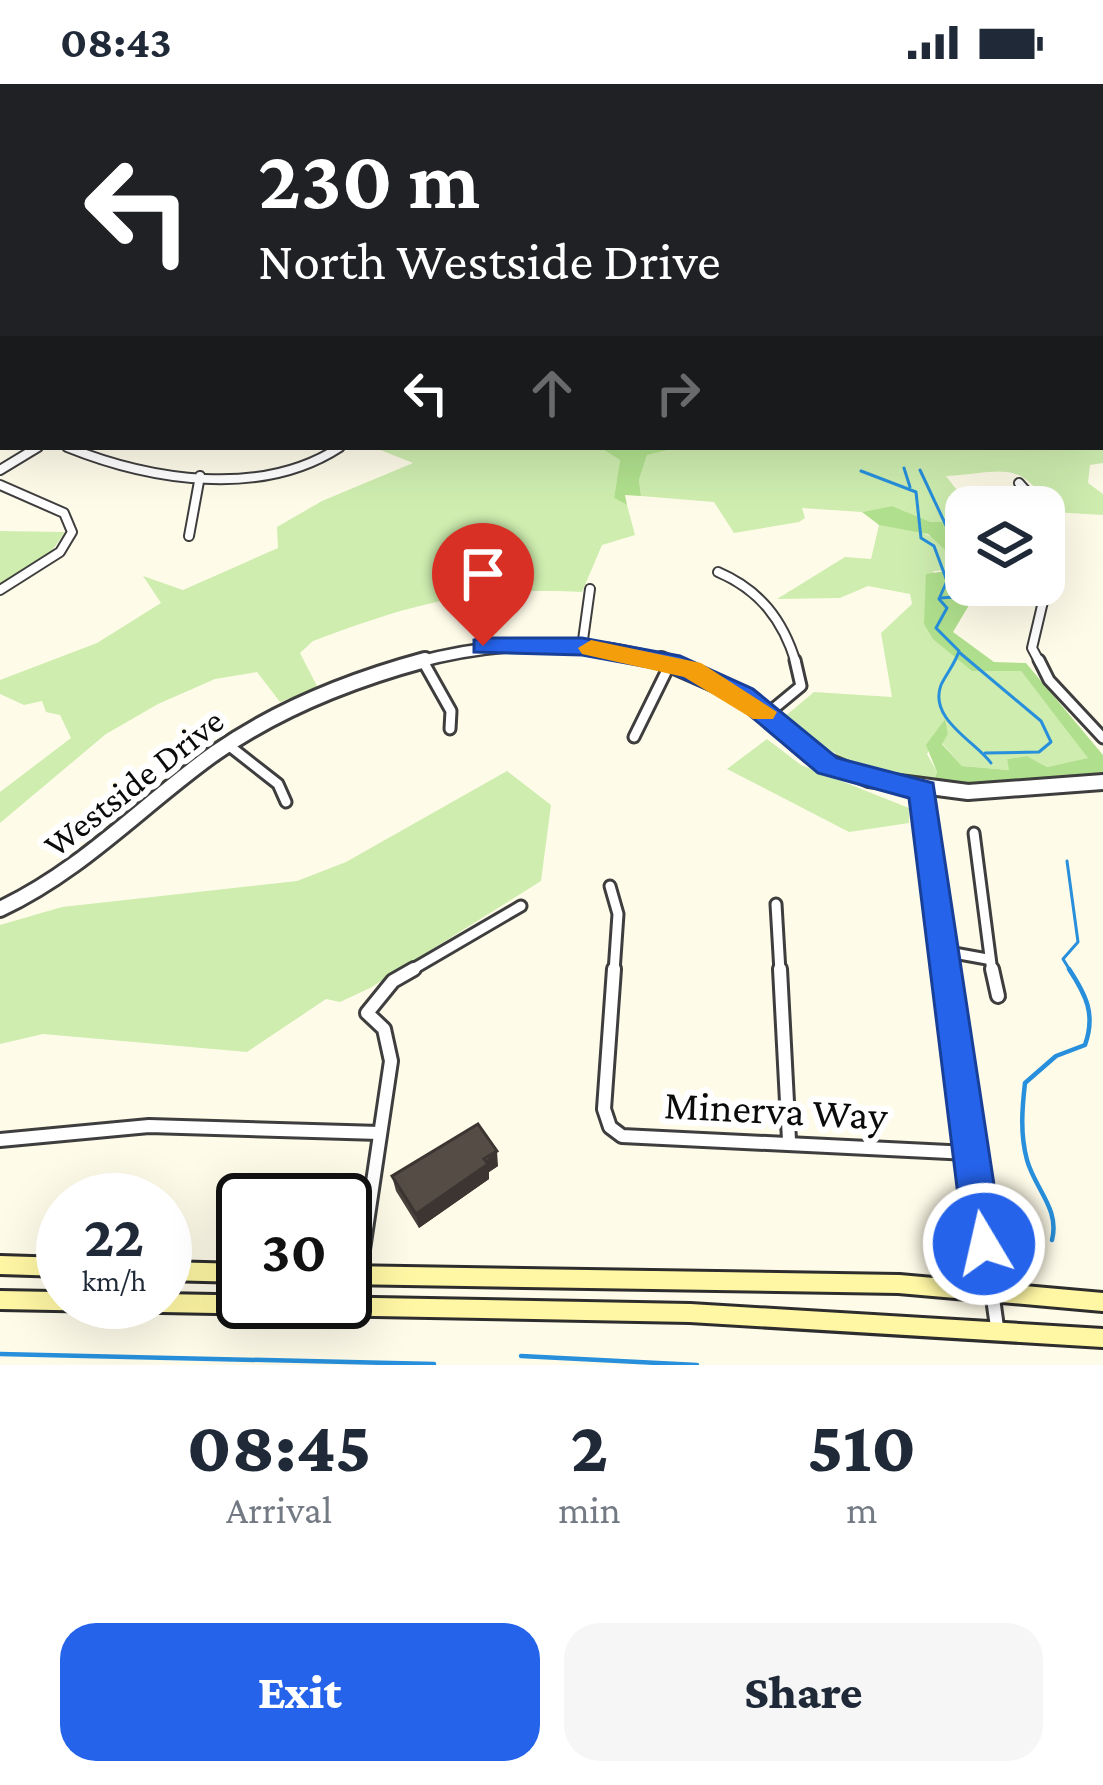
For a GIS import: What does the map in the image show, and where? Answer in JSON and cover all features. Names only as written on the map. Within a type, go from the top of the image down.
[{"type":"main road","points":[[0,1265],[36,1267]]},
{"type":"main road","points":[[372,1275],[992,1289],[1103,1302]]},
{"type":"main road","points":[[0,1300],[216,1307]]},
{"type":"main road","points":[[372,1312],[886,1318],[1103,1338]]},
{"type":"street","points":[[0,470],[33,450]]},
{"type":"street","points":[[76,450],[136,471],[200,476],[293,468],[333,450]]},
{"type":"street","points":[[189,536],[200,476]]},
{"type":"street","points":[[0,485],[64,513],[71,532],[60,552],[0,590]]},
{"type":"street","points":[[718,572],[754,588],[767,602],[798,668],[801,686],[793,698],[766,715]]},
{"type":"street","points":[[582,646],[590,590]]},
{"type":"street","points":[[1042,606],[1032,648],[1049,680],[1103,738]]},
{"type":"street","name":"Westside Drive","points":[[0,908],[74,868],[227,744],[281,713],[494,644],[582,646],[671,662],[713,679],[828,766],[922,791],[1004,796],[1103,782]]},
{"type":"street","points":[[634,737],[671,662]]},
{"type":"street","points":[[424,663],[451,711],[450,729]]},
{"type":"street","points":[[227,744],[278,784],[286,802]]},
{"type":"street","points":[[922,791],[969,1153],[997,1327]]},
{"type":"street","points":[[974,832],[984,880],[987,959],[998,996]]},
{"type":"street","name":"Minerva Way","points":[[610,886],[618,914],[604,1109],[610,1126],[622,1136],[789,1140],[969,1153]]},
{"type":"street","points":[[776,904],[789,1140]]},
{"type":"street","points":[[372,1174],[390,1042],[367,1013],[393,981],[521,906]]},
{"type":"street","points":[[943,951],[987,959]]},
{"type":"street","points":[[0,1140],[149,1126],[380,1133]]},
{"type":"green space","points":[[380,450],[604,450],[620,460],[614,498],[627,505],[635,535],[602,545],[582,592],[508,592],[445,600],[313,641],[300,653],[318,688],[280,702],[257,672],[215,679],[158,704],[106,734],[0,823],[0,792],[71,738],[60,715],[46,712],[42,701],[24,705],[0,694],[0,680],[97,643],[161,603],[143,576],[183,590],[278,548],[277,527],[322,501],[413,463]]},
{"type":"green space","points":[[604,450],[667,450],[647,455],[639,480],[641,496],[625,495],[627,505],[614,498],[620,460]]},
{"type":"green space","points":[[658,450],[1103,450],[1103,463],[1090,465],[1088,483],[1103,494],[1103,515],[1065,513],[1065,486],[1033,486],[1020,476],[997,471],[946,476],[954,486],[945,486],[945,522],[931,522],[892,506],[862,512],[802,508],[805,518],[799,522],[734,533],[714,502],[641,496],[639,480],[647,455]]},
{"type":"green space","points":[[892,506],[931,522],[945,522],[945,550],[928,534],[879,525],[862,512]]},
{"type":"green space","points":[[879,525],[923,533],[942,544],[945,570],[934,571],[925,610],[978,668],[1021,671],[1089,758],[1047,767],[1027,756],[1007,759],[1010,770],[962,766],[942,743],[948,734],[944,720],[927,754],[937,772],[933,784],[845,760],[783,718],[814,692],[892,697],[881,633],[912,604],[910,594],[868,586],[840,598],[777,599],[845,557],[871,559]]},
{"type":"green space","points":[[0,531],[65,532],[49,555],[0,584]]},
{"type":"green space","points":[[945,571],[945,606],[968,606],[953,632],[994,662],[1026,663],[1103,755],[1103,772],[1001,787],[933,784],[937,772],[926,745],[945,719],[948,734],[942,744],[962,766],[1009,770],[1007,759],[1027,756],[1047,767],[1088,758],[1021,671],[972,671],[933,639],[924,624],[926,574]]},
{"type":"green space","points":[[767,739],[801,765],[909,808],[909,823],[849,832],[727,769]]},
{"type":"green space","points":[[507,771],[551,805],[541,881],[370,988],[340,1002],[326,999],[247,1052],[43,1034],[0,1044],[0,925],[62,907],[297,881],[346,862]]},
{"type":"building","points":[[478,1124],[497,1151],[484,1159],[488,1164],[416,1214],[392,1176]]},
{"type":"waterway","points":[[904,468],[910,487]]},
{"type":"waterway","points":[[920,470],[945,523]]},
{"type":"waterway","points":[[861,471],[916,492],[921,538],[934,546],[947,581],[939,599],[947,608],[936,628],[959,651],[941,685],[941,709],[991,763]]},
{"type":"waterway","points":[[940,598],[945,598]]},
{"type":"waterway","points":[[960,653],[1041,721],[1051,742],[1039,752],[985,753]]},
{"type":"waterway","points":[[1067,861],[1078,942],[1063,959],[1071,972]]},
{"type":"waterway","points":[[1052,1240],[1053,1218],[1025,1150],[1023,1102],[1025,1083],[1056,1056],[1085,1045],[1088,1005],[1069,969]]},
{"type":"waterway","points":[[0,1354],[434,1364]]},
{"type":"waterway","points":[[521,1356],[697,1365]]},
{"type":"slow traffic","points":[[591,648],[671,662],[713,679],[763,712]]},
{"type":"route","points":[[483,646],[520,642],[582,646],[671,662],[743,696],[790,740],[828,766],[867,781],[922,791],[984,1244]]}]
